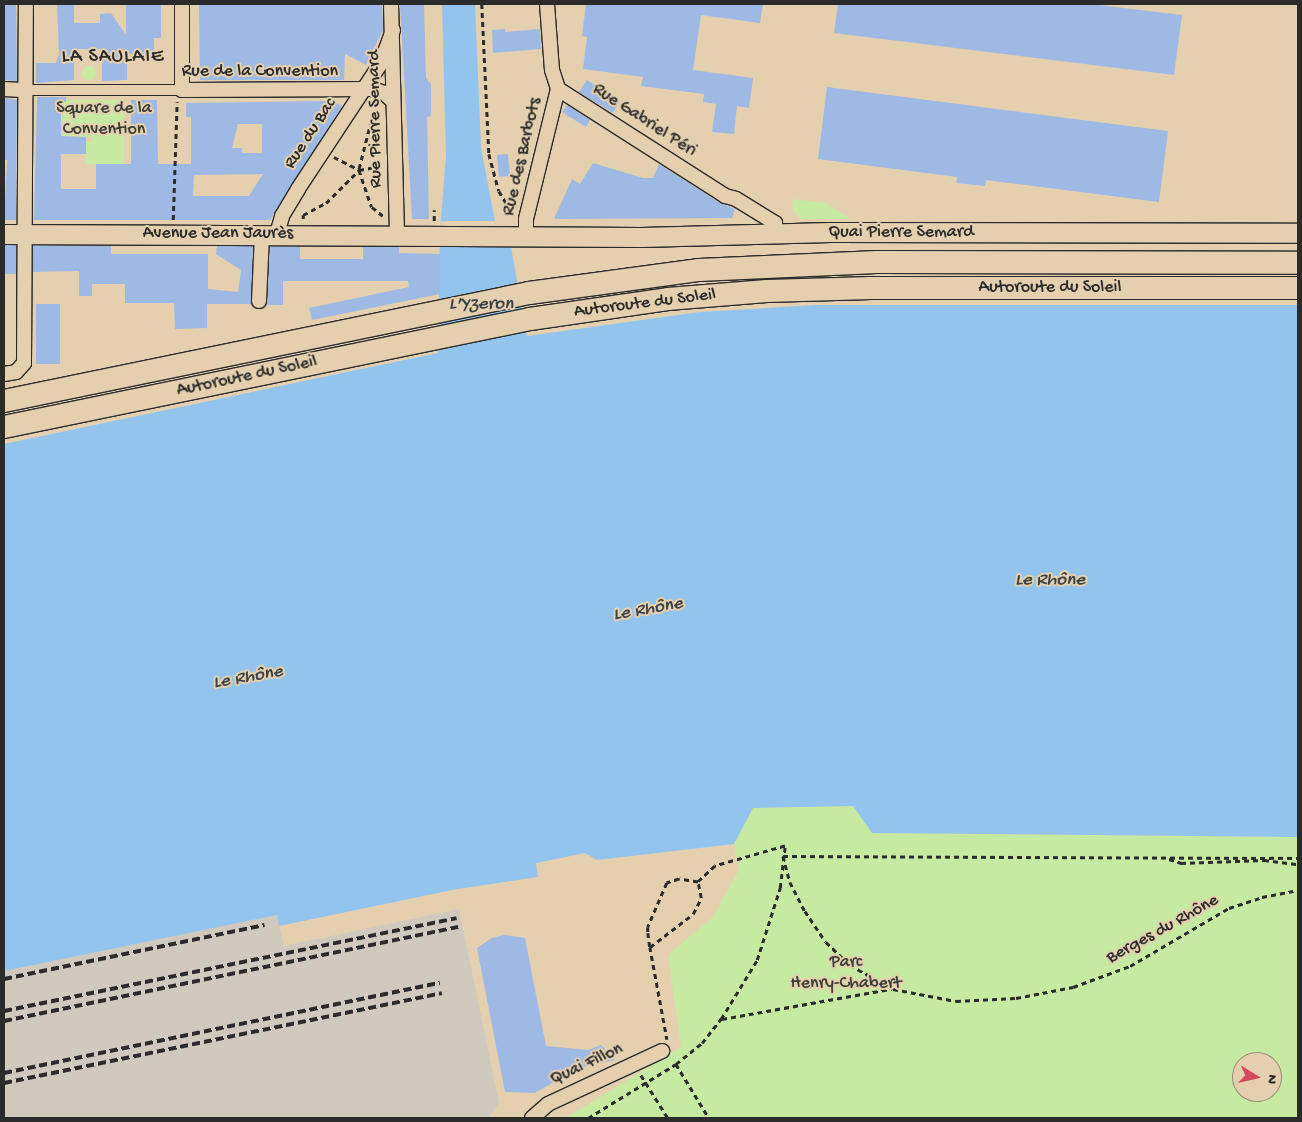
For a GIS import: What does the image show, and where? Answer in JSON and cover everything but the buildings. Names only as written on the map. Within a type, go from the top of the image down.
[{"type":"highway","name":"Autoroute du Soleil","points":[[4,401],[529,293],[699,270],[801,263],[1298,263]]},
{"type":"highway","name":"Autoroute du Soleil","points":[[4,428],[429,339],[530,319],[625,304],[775,291],[1298,288]]},
{"type":"main road","name":"Quai Pierre Semard","points":[[436,234],[641,237],[776,233],[1298,234]]},
{"type":"main road","name":"Avenue Jean Jaurès","points":[[4,234],[436,234]]},
{"type":"street","points":[[4,374],[16,372],[24,363],[26,4]]},
{"type":"street","points":[[182,4],[182,90]]},
{"type":"street","name":"Rue Pierre Semard","points":[[391,4],[394,30],[393,101],[397,235]]},
{"type":"street","points":[[547,4],[552,70],[558,89]]},
{"type":"street","name":"Rue du Bac","points":[[259,301],[270,234],[381,63],[394,30]]},
{"type":"street","name":"Rue de la Convention","points":[[4,89],[379,90],[393,101]]},
{"type":"street","name":"Rue Gabriel Péri","points":[[558,89],[725,196],[736,199],[775,223],[776,233]]},
{"type":"street","name":"Rue des Barbots","points":[[526,234],[527,216],[558,89]]},
{"type":"street","name":"Quai Fillon","points":[[532,1118],[548,1104],[662,1051]]},
{"type":"path","points":[[482,4],[489,154],[499,192],[515,218]]},
{"type":"path","points":[[173,234],[175,102],[182,102],[182,90]]},
{"type":"path","points":[[303,219],[303,215],[326,204],[359,170],[376,102]]},
{"type":"path","points":[[338,160],[359,170],[379,166]]},
{"type":"path","points":[[359,170],[372,207],[384,217]]},
{"type":"path","points":[[587,1118],[676,1064],[702,1043],[721,1019],[757,960],[780,888],[785,846],[715,866],[698,882]]},
{"type":"path","points":[[783,856],[1298,858]]},
{"type":"path","name":"Berges du Rhône","points":[[783,856],[790,882],[826,942],[850,965],[893,989],[926,998],[956,1001],[1016,998],[1073,987],[1130,966],[1229,908],[1262,897],[1298,890]]},
{"type":"path","points":[[1168,858],[1182,864],[1264,860],[1298,864]]},
{"type":"path","points":[[662,1051],[668,1043],[648,927],[667,883],[679,879],[698,882]]},
{"type":"path","points":[[650,947],[693,914],[701,898],[698,882]]},
{"type":"path","points":[[721,1019],[893,989]]},
{"type":"path","points":[[676,1064],[710,1118]]},
{"type":"path","points":[[646,1082],[668,1118]]},
{"type":"shaded area","points":[[459,909],[499,1103],[489,1118],[4,1118],[4,971],[277,915],[284,946]]},
{"type":"green space","points":[[86,66],[92,66],[96,73],[92,80],[86,80],[82,76],[82,70]]},
{"type":"green space","name":"Square de la Convention","points":[[66,100],[124,100],[124,164],[85,164],[86,142],[92,142],[92,137],[61,136],[61,103]]},
{"type":"green space","points":[[792,199],[825,203],[851,219],[800,219],[793,210]]},
{"type":"green space","name":"Parc Henry-Chabert","points":[[854,806],[873,833],[1298,837],[1298,1118],[566,1118],[681,1047],[668,955],[713,917],[739,870],[734,844],[753,808]]},
{"type":"water","points":[[442,4],[475,4],[481,148],[500,247],[511,247],[527,336],[700,312],[816,305],[1298,305],[1298,837],[872,833],[853,806],[753,808],[734,844],[597,860],[585,853],[536,863],[538,877],[457,889],[279,926],[277,915],[4,971],[4,444],[438,353],[440,231],[446,156]]},
{"type":"pier","points":[[441,221],[495,221],[500,245],[440,231]]},
{"type":"railway","points":[[4,1011],[457,918]]},
{"type":"railway","points":[[4,979],[264,925]]},
{"type":"railway","points":[[4,1021],[458,927]]},
{"type":"railway","points":[[4,1073],[440,983]]},
{"type":"railway","points":[[4,1083],[442,993]]},
{"type":"district","name":"LA SAULAIE","points":[[113,57]]},
{"type":"water label","name":"L'Yzeron","points":[[481,305]]},
{"type":"water label","name":"Le Rhône","points":[[1050,581]]},
{"type":"water label","name":"Le Rhône","points":[[648,610]]},
{"type":"water label","name":"Le Rhône","points":[[248,678]]}]
